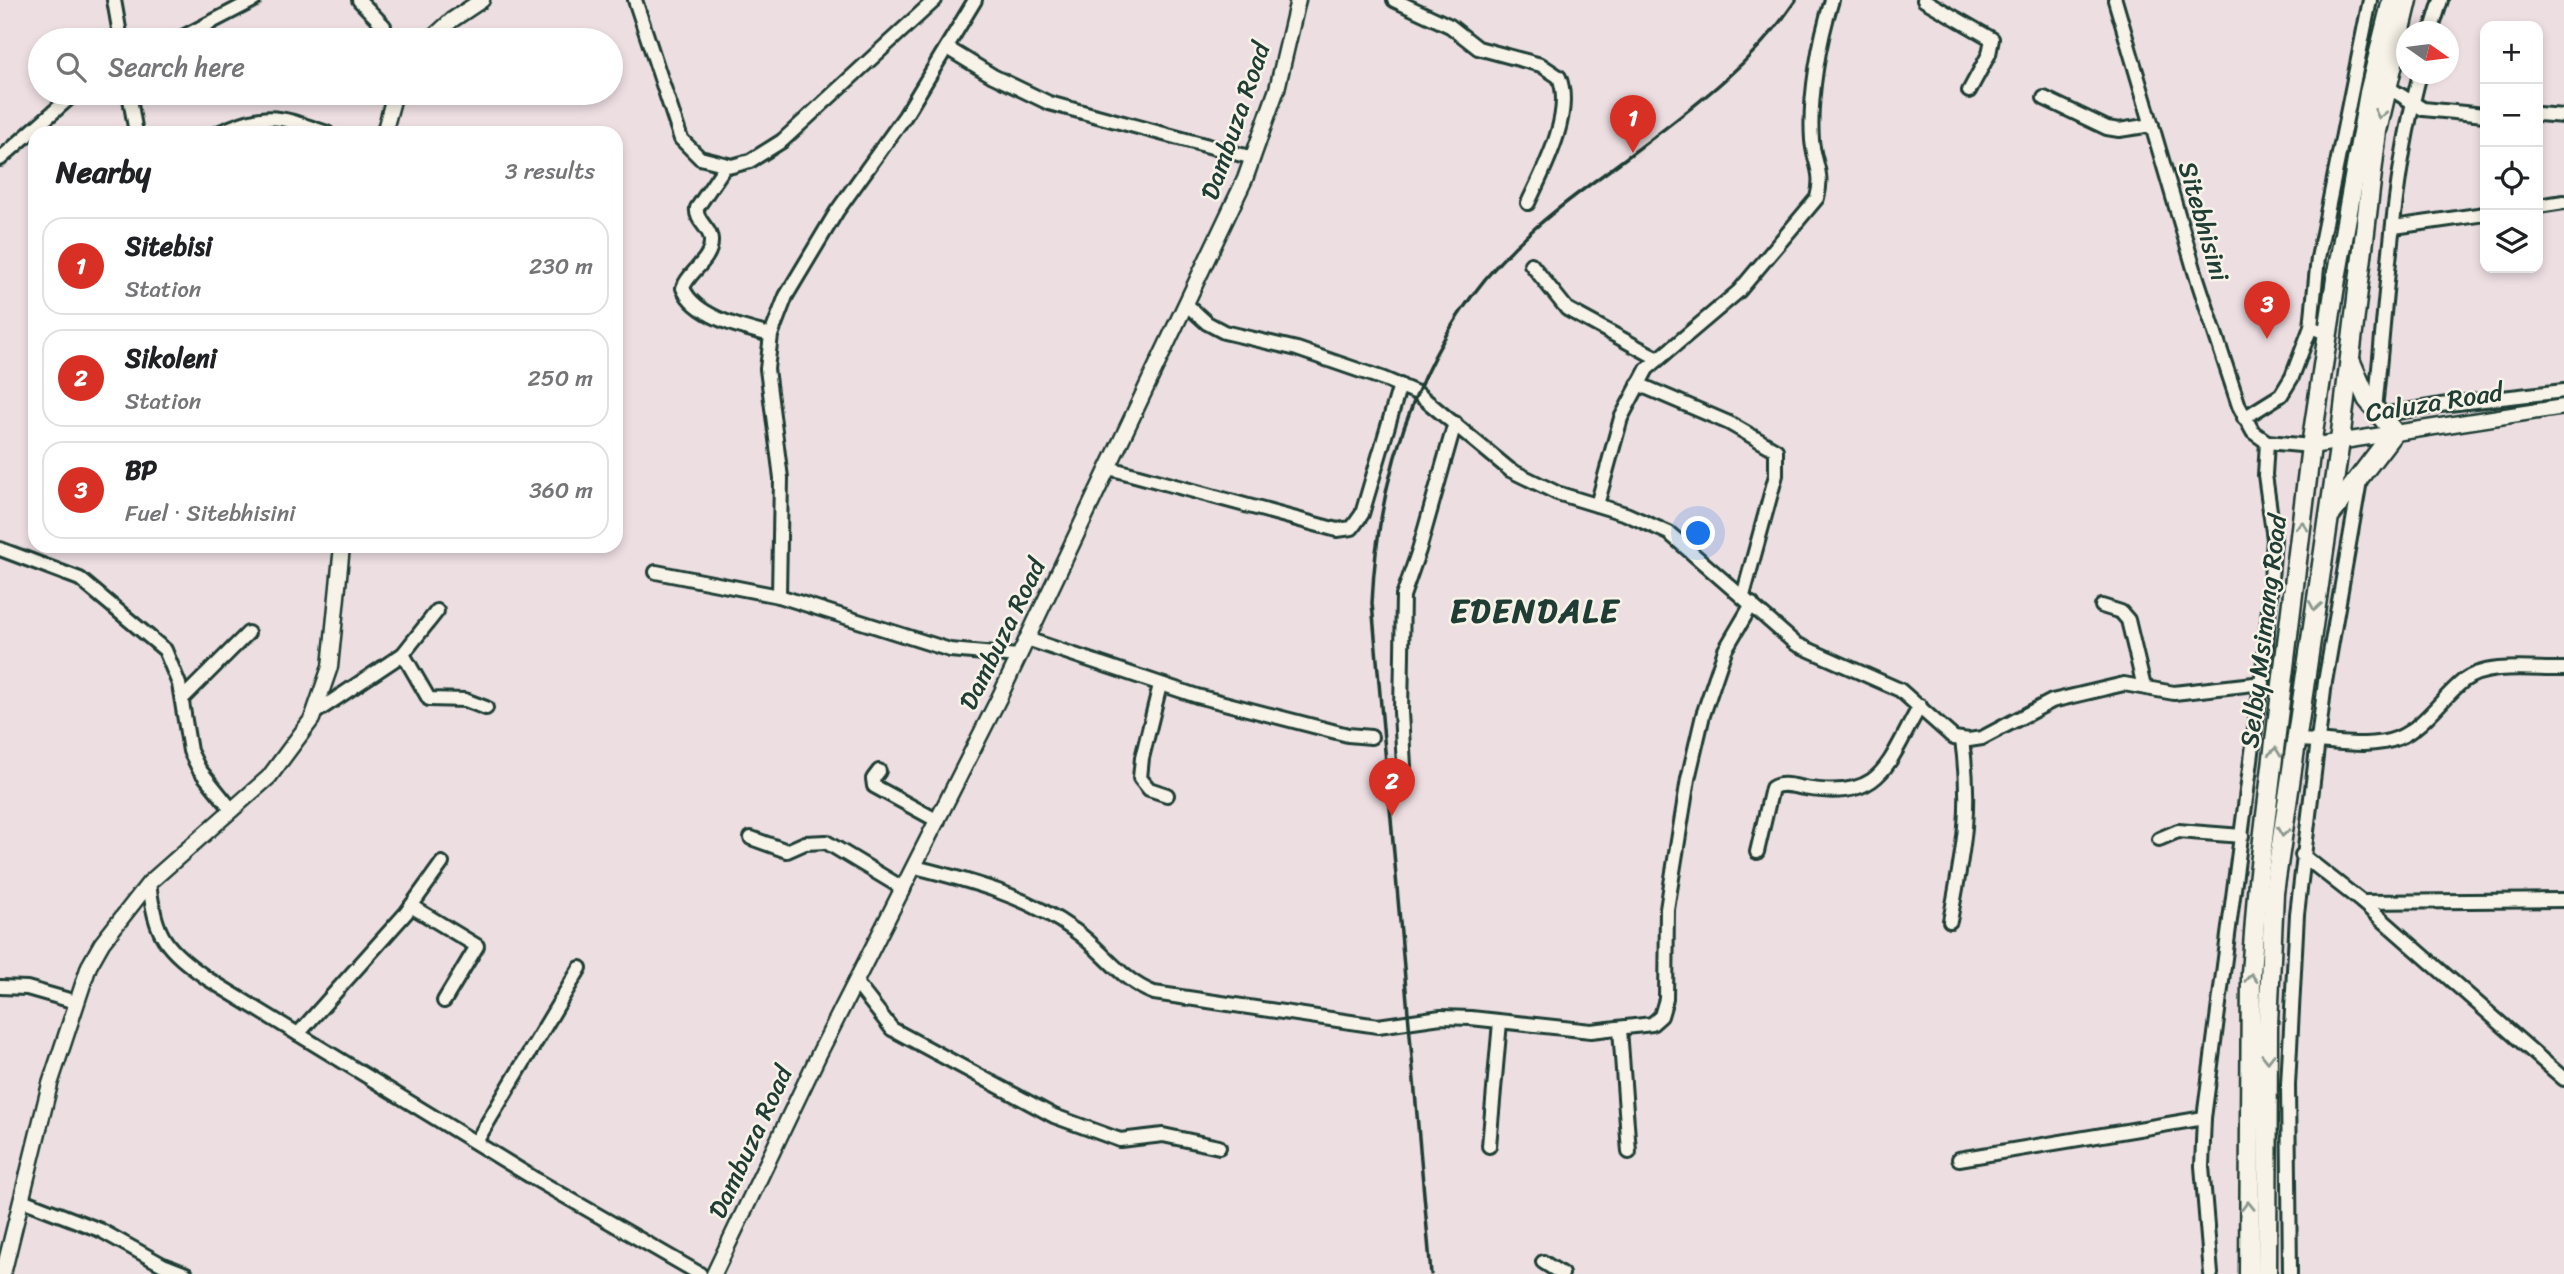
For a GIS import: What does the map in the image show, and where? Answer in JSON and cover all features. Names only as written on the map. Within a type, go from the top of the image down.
[{"type":"main road","name":"Selby Msimang Road","points":[[2249,1274],[2248,1157],[2253,927],[2311,446],[2355,167],[2392,0]]},
{"type":"main road","name":"Selby Msimang Road","points":[[2267,1274],[2272,925],[2340,441],[2368,195],[2386,86],[2408,0]]},
{"type":"main road","points":[[2329,516],[2394,432],[2358,382],[2349,359]]},
{"type":"street","points":[[114,0],[119,28]]},
{"type":"street","points":[[200,28],[254,0]]},
{"type":"street","points":[[359,0],[384,26]]},
{"type":"street","points":[[446,28],[482,0]]},
{"type":"street","points":[[635,0],[681,139],[700,159],[726,165],[750,161],[782,141],[935,0]]},
{"type":"street","points":[[779,596],[781,478],[767,369],[771,335],[786,296],[837,211],[905,116],[975,0]]},
{"type":"street","name":"Dambuza Road","points":[[716,1274],[820,1052],[939,821],[1027,639],[1253,158],[1277,89],[1298,0]]},
{"type":"street","points":[[1394,0],[1450,26],[1478,48],[1541,65],[1559,77],[1562,98],[1555,139],[1528,203]]},
{"type":"street","points":[[1597,505],[1621,418],[1638,384],[1657,358],[1739,291],[1817,198],[1822,183],[1812,140],[1813,118],[1819,53],[1832,0]]},
{"type":"street","points":[[1924,0],[1992,39],[1989,54],[1969,91]]},
{"type":"street","name":"Sitebhisini","points":[[2115,0],[2223,363],[2244,418],[2253,432],[2267,442]]},
{"type":"street","points":[[2244,418],[2281,395],[2292,377],[2311,327],[2318,258],[2370,0]]},
{"type":"street","points":[[2434,21],[2441,0]]},
{"type":"street","points":[[947,48],[993,76],[1049,103],[1253,158]]},
{"type":"street","points":[[2417,84],[2394,227],[2378,412],[2564,391]]},
{"type":"street","points":[[2386,86],[2412,104],[2439,112],[2480,114]]},
{"type":"street","points":[[2044,97],[2107,128],[2119,130],[2152,125]]},
{"type":"street","points":[[38,126],[61,105]]},
{"type":"street","points":[[131,105],[135,126]]},
{"type":"street","points":[[386,126],[392,105]]},
{"type":"street","points":[[2543,114],[2564,116]]},
{"type":"street","points":[[234,126],[252,118],[267,116],[302,126]]},
{"type":"street","points":[[0,159],[28,134]]},
{"type":"street","points":[[726,165],[697,208],[697,216],[710,234],[711,247],[683,288],[686,295],[705,311],[771,335]]},
{"type":"street","points":[[2543,205],[2564,202]]},
{"type":"street","points":[[2394,227],[2480,215]]},
{"type":"street","points":[[1531,264],[1567,309],[1657,358]]},
{"type":"street","points":[[1186,304],[1207,323],[1224,332],[1297,349],[1400,385],[1429,401],[1510,470],[1557,492],[1669,533],[1796,644],[1889,684],[1920,706],[1947,733],[1962,740],[1982,738],[2052,701],[2124,684],[2174,693],[2263,683]]},
{"type":"street","points":[[2311,327],[2328,334]]},
{"type":"street","points":[[915,867],[973,881],[1042,909],[1082,936],[1130,981],[1154,993],[1366,1025],[1441,1017],[1591,1031],[1651,1024],[1664,1008],[1667,909],[1688,779],[1712,681],[1748,600],[1776,475],[1776,450],[1729,424],[1638,384]]},
{"type":"street","points":[[1109,468],[1296,520],[1345,530],[1357,524],[1362,514],[1400,385]]},
{"type":"street","name":"Caluza Road","points":[[2311,446],[2564,407]]},
{"type":"street","points":[[1404,766],[1401,712],[1403,596],[1419,551],[1455,423]]},
{"type":"street","points":[[2210,1274],[2202,1166],[2204,1118],[2263,683],[2274,539],[2265,475],[2267,442],[2311,446]]},
{"type":"street","points":[[2290,1274],[2288,1085],[2291,993],[2302,855],[2361,472]]},
{"type":"street","points":[[0,549],[73,575],[124,613],[165,650],[183,698],[190,751],[199,769],[232,810]]},
{"type":"street","points":[[3,1274],[50,1084],[76,1002],[102,943],[149,883],[269,777],[316,712],[330,667],[334,643],[341,553]]},
{"type":"street","points":[[656,572],[779,596],[935,646],[971,653],[1018,656]]},
{"type":"street","points":[[2102,606],[2121,612],[2128,620],[2144,687]]},
{"type":"street","points":[[316,712],[403,654],[437,611]]},
{"type":"street","points":[[183,698],[248,633]]},
{"type":"street","points":[[1027,639],[1160,685],[1348,735],[1371,737]]},
{"type":"street","points":[[403,654],[429,699],[465,700],[486,708]]},
{"type":"street","points":[[2296,740],[2395,739],[2408,733],[2465,679],[2484,672],[2564,669]]},
{"type":"street","points":[[1160,685],[1142,758],[1140,778],[1149,789],[1167,795]]},
{"type":"street","points":[[1757,852],[1772,788],[1786,785],[1832,791],[1867,785],[1883,773],[1920,706]]},
{"type":"street","points":[[1950,921],[1968,822],[1969,797],[1962,740]]},
{"type":"street","points":[[879,771],[873,779],[874,786],[939,821]]},
{"type":"street","points":[[2159,839],[2178,831],[2242,836]]},
{"type":"street","points":[[751,838],[787,851],[805,843],[826,842],[904,889]]},
{"type":"street","points":[[2302,855],[2362,902],[2564,1079]]},
{"type":"street","points":[[298,1034],[411,906],[442,863]]},
{"type":"street","points":[[149,883],[153,911],[167,947],[208,979],[475,1142],[700,1274]]},
{"type":"street","points":[[2362,902],[2564,900]]},
{"type":"street","points":[[411,906],[477,946],[444,1001]]},
{"type":"street","points":[[475,1142],[580,968]]},
{"type":"street","points":[[856,983],[892,1029],[1041,1111],[1113,1139],[1163,1135],[1219,1147]]},
{"type":"street","points":[[0,987],[27,988],[76,1002]]},
{"type":"street","points":[[1489,1146],[1500,1022]]},
{"type":"street","points":[[1620,1029],[1629,1152]]},
{"type":"street","points":[[1959,1159],[2204,1118]]},
{"type":"street","points":[[22,1200],[100,1230],[163,1265],[186,1274]]},
{"type":"street","points":[[1543,1262],[1562,1274]]},
{"type":"railway","points":[[1431,1274],[1372,603],[1376,551],[1397,449],[1415,399],[1437,352],[1464,307],[1496,266],[1557,209],[1720,84],[1760,45],[1796,0]]},
{"type":"place","name":"Sitebisi","points":[[1633,153]]},
{"type":"place","name":"BP","points":[[2267,339]]},
{"type":"place","name":"Sikoleni","points":[[1392,816]]},
{"type":"district","name":"EDENDALE","points":[[1535,611]]}]
